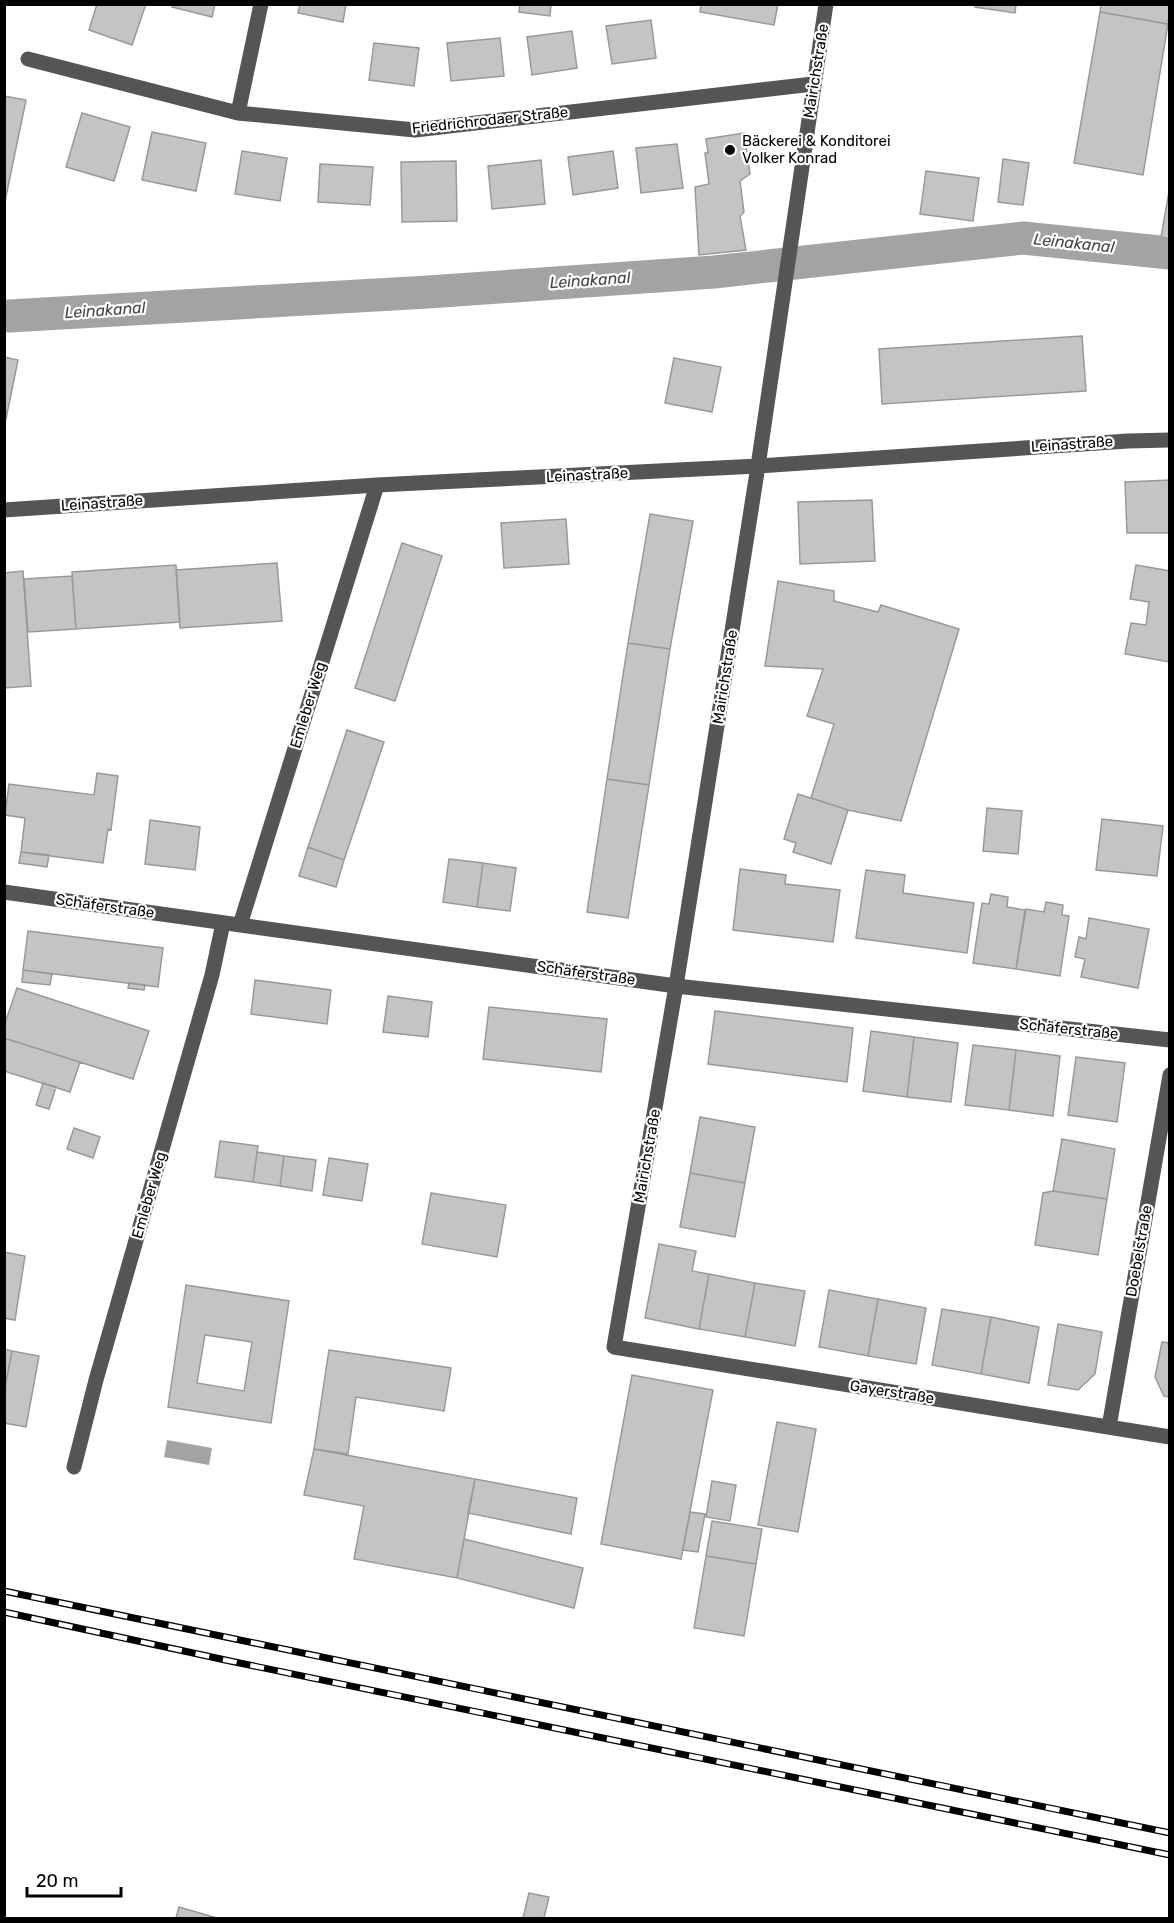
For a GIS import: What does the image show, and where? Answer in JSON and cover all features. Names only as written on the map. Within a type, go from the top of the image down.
[{"type":"street","points":[[238,113],[261,4]]},
{"type":"street","name":"Mairichstraße","points":[[614,1347],[676,986],[758,466],[826,4]]},
{"type":"street","name":"Friedrichrodaer Straße","points":[[28,59],[238,113],[415,130],[813,84]]},
{"type":"street","name":"Leinastraße","points":[[4,510],[377,485],[758,466],[1170,440]]},
{"type":"street","name":"Emleber Weg","points":[[240,925],[377,485]]},
{"type":"street","name":"Schäferstraße","points":[[4,892],[676,986],[1170,1040]]},
{"type":"street","name":"Emleber Weg","points":[[74,1467],[96,1380],[212,975],[224,922]]},
{"type":"street","name":"Doebelstraße","points":[[1109,1427],[1170,1075]]},
{"type":"street","name":"Gayerstraße","points":[[614,1347],[1170,1437]]},
{"type":"shaded area","points":[[167,1440],[212,1448],[209,1465],[164,1457]]},
{"type":"building","points":[[97,4],[146,4],[132,45],[89,30]]},
{"type":"building","points":[[173,4],[215,4],[212,17],[172,7]]},
{"type":"building","points":[[300,4],[346,4],[343,22],[298,13]]},
{"type":"building","points":[[520,4],[551,4],[550,16],[519,12]]},
{"type":"building","points":[[701,4],[778,4],[774,25],[700,12]]},
{"type":"building","points":[[975,4],[1016,4],[1015,13],[975,7]]},
{"type":"building","points":[[1101,4],[1170,4],[1168,24],[1100,12]]},
{"type":"building","points":[[1100,12],[1168,24],[1143,175],[1074,163]]},
{"type":"building","points":[[651,20],[656,58],[612,64],[606,26]]},
{"type":"building","points":[[572,31],[577,68],[532,75],[527,37]]},
{"type":"building","points":[[500,38],[504,76],[451,81],[447,43]]},
{"type":"building","points":[[374,43],[419,48],[414,86],[369,80]]},
{"type":"building","points":[[4,96],[26,100],[4,206]]},
{"type":"building","points":[[82,113],[130,127],[114,181],[66,167]]},
{"type":"building","points":[[152,132],[206,143],[196,191],[142,180]]},
{"type":"building","points":[[744,133],[750,174],[740,181],[744,212],[740,216],[746,250],[699,255],[695,187],[709,184],[705,153],[708,153],[706,139]]},
{"type":"building","points":[[677,144],[683,188],[641,193],[636,148]]},
{"type":"building","points":[[242,151],[287,158],[280,201],[235,194]]},
{"type":"building","points":[[613,151],[618,188],[573,195],[568,157]]},
{"type":"building","points":[[1003,159],[1029,163],[1023,205],[998,202]]},
{"type":"building","points":[[541,160],[545,204],[492,209],[488,166]]},
{"type":"building","points":[[456,161],[457,221],[402,222],[401,162]]},
{"type":"building","points":[[320,164],[373,167],[370,205],[318,202]]},
{"type":"building","points":[[926,171],[979,178],[973,221],[920,214]]},
{"type":"building","points":[[1170,186],[1170,239],[1161,237]]},
{"type":"building","points":[[1082,336],[1086,391],[882,404],[879,349]]},
{"type":"building","points":[[4,357],[18,360],[6,419],[4,418]]},
{"type":"building","points":[[674,358],[721,367],[712,412],[665,403]]},
{"type":"building","points":[[1170,480],[1170,533],[1127,533],[1125,482]]},
{"type":"building","points":[[872,500],[875,561],[800,564],[798,502]]},
{"type":"building","points":[[650,514],[693,521],[670,649],[628,643]]},
{"type":"building","points":[[566,519],[569,564],[504,568],[501,523]]},
{"type":"building","points":[[402,543],[442,556],[395,701],[355,688]]},
{"type":"building","points":[[277,563],[282,621],[180,628],[176,570]]},
{"type":"building","points":[[176,565],[180,622],[76,629],[72,572]]},
{"type":"building","points":[[1136,565],[1170,571],[1170,662],[1125,654],[1131,623],[1146,625],[1149,602],[1130,599]]},
{"type":"building","points":[[23,571],[31,686],[4,688],[4,573]]},
{"type":"building","points":[[72,576],[76,629],[28,632],[24,579]]},
{"type":"building","points":[[778,581],[834,591],[834,601],[878,612],[881,605],[959,629],[901,821],[848,810],[811,798],[834,724],[807,716],[823,669],[765,666]]},
{"type":"building","points":[[628,643],[670,649],[649,785],[607,779]]},
{"type":"building","points":[[347,730],[384,742],[344,860],[308,847]]},
{"type":"building","points":[[97,773],[118,776],[111,830],[108,829],[103,863],[21,852],[25,818],[5,815],[9,784],[94,795]]},
{"type":"building","points":[[607,779],[649,785],[628,918],[587,912]]},
{"type":"building","points":[[798,794],[848,810],[831,864],[793,852],[796,843],[784,839]]},
{"type":"building","points":[[987,808],[1022,811],[1018,854],[983,851]]},
{"type":"building","points":[[1102,819],[1163,826],[1157,876],[1096,870]]},
{"type":"building","points":[[150,820],[200,827],[195,870],[145,864]]},
{"type":"building","points":[[308,847],[344,860],[336,887],[299,876]]},
{"type":"building","points":[[21,852],[49,855],[47,867],[19,863]]},
{"type":"building","points":[[449,859],[483,863],[477,907],[443,902]]},
{"type":"building","points":[[483,863],[516,868],[510,911],[477,907]]},
{"type":"building","points":[[740,869],[786,875],[785,884],[840,890],[833,942],[733,930]]},
{"type":"building","points":[[866,870],[905,875],[903,893],[974,903],[967,953],[856,938]]},
{"type":"building","points":[[991,894],[1008,897],[1007,907],[1025,910],[1016,969],[973,963],[982,903],[989,904]]},
{"type":"building","points":[[1046,902],[1063,905],[1062,915],[1069,916],[1060,976],[1016,969],[1026,909],[1044,912]]},
{"type":"building","points":[[1089,918],[1149,929],[1138,988],[1081,977],[1085,959],[1075,957],[1079,937],[1086,939]]},
{"type":"building","points":[[28,931],[163,948],[158,987],[23,970]]},
{"type":"building","points":[[23,970],[52,974],[50,985],[22,982]]},
{"type":"building","points":[[255,980],[331,990],[327,1024],[251,1014]]},
{"type":"building","points":[[129,983],[145,985],[144,990],[128,988]]},
{"type":"building","points":[[17,988],[149,1031],[133,1079],[4,1038],[4,1026]]},
{"type":"building","points":[[388,996],[432,1002],[428,1037],[383,1032]]},
{"type":"building","points":[[489,1007],[607,1019],[601,1072],[483,1059]]},
{"type":"building","points":[[715,1011],[853,1028],[847,1082],[708,1064]]},
{"type":"building","points":[[871,1031],[914,1037],[907,1097],[863,1091]]},
{"type":"building","points":[[914,1037],[958,1043],[951,1102],[907,1097]]},
{"type":"building","points":[[4,1038],[80,1062],[70,1092],[4,1071]]},
{"type":"building","points":[[973,1045],[1016,1050],[1009,1110],[965,1105]]},
{"type":"building","points":[[1016,1050],[1060,1056],[1053,1116],[1009,1110]]},
{"type":"building","points":[[1076,1057],[1125,1063],[1117,1122],[1068,1115]]},
{"type":"building","points":[[43,1083],[56,1087],[49,1109],[36,1105]]},
{"type":"building","points":[[700,1117],[755,1127],[745,1183],[690,1173]]},
{"type":"building","points":[[74,1128],[100,1137],[93,1158],[67,1149]]},
{"type":"building","points":[[1062,1139],[1115,1149],[1107,1199],[1053,1191]]},
{"type":"building","points":[[220,1141],[258,1146],[253,1182],[215,1177]]},
{"type":"building","points":[[257,1152],[284,1156],[280,1186],[253,1182]]},
{"type":"building","points":[[284,1156],[316,1160],[312,1191],[280,1186]]},
{"type":"building","points":[[329,1158],[368,1164],[362,1201],[323,1195]]},
{"type":"building","points":[[690,1173],[745,1183],[735,1237],[680,1227]]},
{"type":"building","points":[[1053,1191],[1107,1199],[1098,1255],[1035,1245],[1043,1193]]},
{"type":"building","points":[[431,1193],[506,1205],[497,1257],[422,1244]]},
{"type":"building","points":[[659,1244],[696,1251],[692,1271],[709,1274],[699,1329],[645,1318]]},
{"type":"building","points":[[4,1252],[25,1256],[15,1320],[4,1318]]},
{"type":"building","points":[[709,1274],[755,1283],[745,1337],[699,1329]]},
{"type":"building","points":[[755,1283],[805,1291],[795,1346],[745,1337]]},
{"type":"building","points":[[186,1285],[289,1301],[271,1423],[168,1407]],"holes":[[[205,1335],[252,1342],[244,1391],[197,1383]]]},
{"type":"building","points":[[829,1290],[878,1299],[868,1356],[819,1347]]},
{"type":"building","points":[[878,1299],[926,1308],[916,1364],[868,1356]]},
{"type":"building","points":[[942,1309],[991,1317],[981,1374],[932,1365]]},
{"type":"building","points":[[991,1317],[1039,1327],[1029,1383],[981,1374]]},
{"type":"building","points":[[1058,1324],[1102,1332],[1095,1374],[1078,1390],[1048,1385]]},
{"type":"building","points":[[1162,1342],[1170,1343],[1170,1397],[1164,1396],[1155,1377]]},
{"type":"building","points":[[4,1349],[12,1351],[4,1393]]},
{"type":"building","points":[[329,1350],[451,1368],[444,1411],[356,1397],[348,1454],[314,1449]]},
{"type":"building","points":[[12,1351],[39,1356],[26,1427],[4,1423],[4,1393]]},
{"type":"building","points":[[632,1375],[713,1390],[681,1559],[601,1544]]},
{"type":"building","points":[[777,1422],[816,1429],[798,1532],[758,1525]]},
{"type":"building","points":[[314,1449],[475,1479],[457,1578],[354,1559],[364,1506],[304,1495]]},
{"type":"building","points":[[475,1479],[577,1498],[571,1534],[468,1513]]},
{"type":"building","points":[[712,1481],[736,1485],[730,1521],[706,1517]]},
{"type":"building","points":[[690,1512],[705,1514],[698,1552],[683,1550]]},
{"type":"building","points":[[712,1521],[762,1529],[756,1564],[706,1556]]},
{"type":"building","points":[[464,1539],[583,1568],[574,1608],[457,1578]]},
{"type":"building","points":[[706,1556],[756,1564],[744,1636],[694,1628]]},
{"type":"building","points":[[529,1893],[549,1897],[544,1918],[523,1918]]},
{"type":"building","points":[[179,1907],[217,1918],[176,1918]]},
{"type":"waterway","name":"Leinakanal","points":[[9,316],[428,292],[714,272],[1023,238],[1170,253]]},
{"type":"railway","points":[[4,1591],[1170,1833]]},
{"type":"railway","points":[[4,1612],[230,1661],[1170,1855]]},
{"type":"place","name":"Bäckerei & Konditorei Volker Konrad","points":[[730,150]]}]
